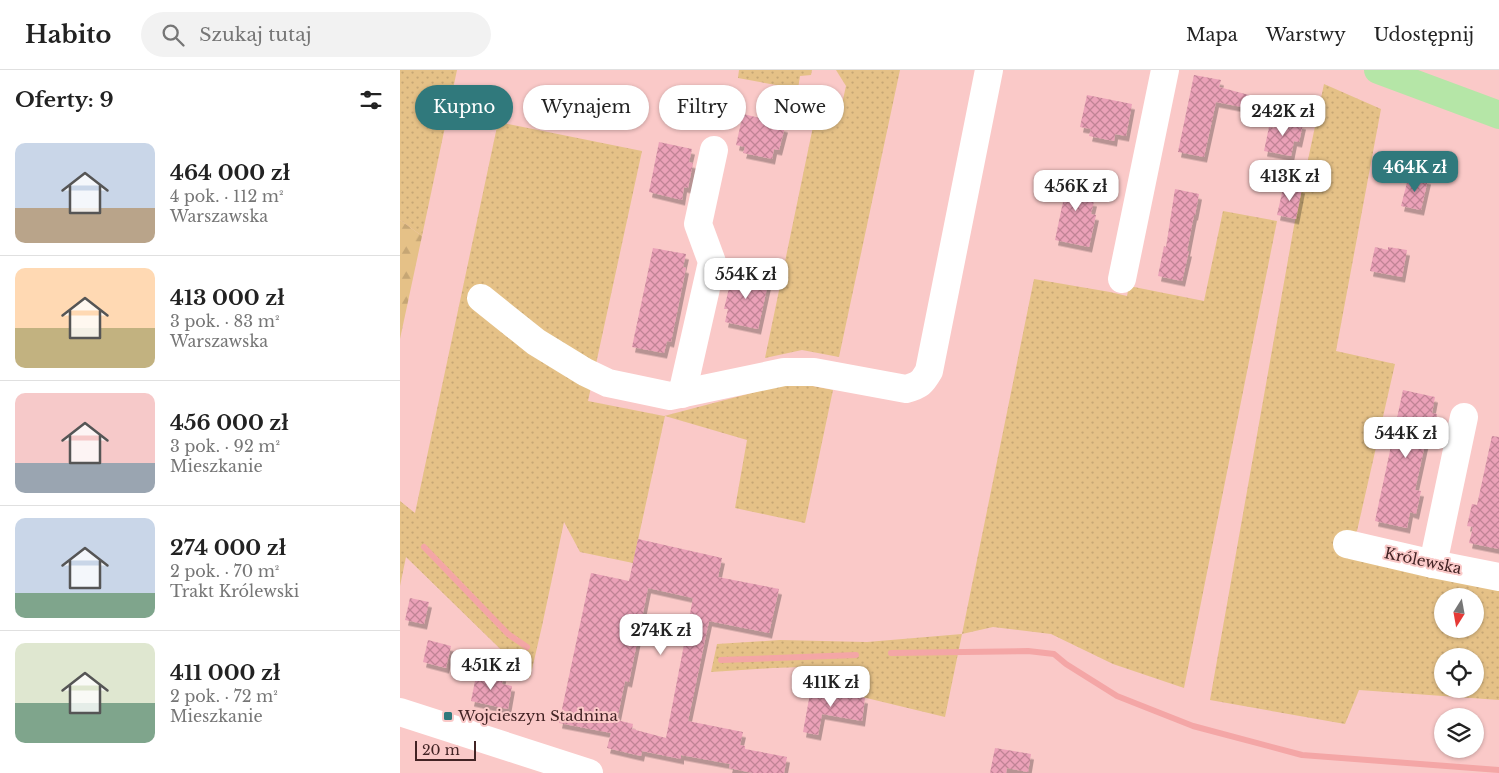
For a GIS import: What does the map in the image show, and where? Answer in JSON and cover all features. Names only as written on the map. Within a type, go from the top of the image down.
[{"type":"main road","points":[[1378,70],[1499,115]]},
{"type":"street","points":[[480,298],[536,342],[585,372],[608,383],[670,396],[784,372],[814,372],[906,389],[917,386],[923,382],[930,371],[989,70]]},
{"type":"street","points":[[1122,279],[1165,70]]},
{"type":"street","points":[[682,394],[712,262],[698,224],[714,150]]},
{"type":"street","points":[[1433,564],[1464,417]]},
{"type":"street","name":"Królewska","points":[[1347,544],[1499,577]]},
{"type":"street","points":[[400,712],[589,773]]},
{"type":"green space","points":[[400,70],[457,70],[454,85],[415,85],[415,130],[444,130],[422,236],[400,220]]},
{"type":"green space","points":[[739,70],[812,70],[811,75],[800,76],[799,85],[776,85],[738,78]]},
{"type":"green space","points":[[836,70],[900,70],[839,357],[802,350],[765,358],[812,130],[844,130],[844,95],[846,86]]},
{"type":"green space","points":[[1324,84],[1381,109],[1336,351],[1395,364],[1357,531],[1337,545],[1499,587],[1499,700],[1471,698],[1484,698],[1484,648],[1434,648],[1434,695],[1359,690],[1345,724],[1210,700],[1294,226]]},
{"type":"green space","points":[[513,125],[523,127],[523,130],[538,130],[642,151],[588,401],[664,416],[793,382],[833,390],[805,523],[735,508],[747,440],[665,416],[633,563],[580,552],[564,522],[530,678],[406,557],[400,586],[400,501],[415,513],[496,130],[513,130]]},
{"type":"green space","points":[[1223,211],[1277,221],[1184,688],[1113,664],[1051,634],[993,627],[962,634],[1034,279],[1127,296],[1129,286],[1204,301]]},
{"type":"green space","points":[[400,220],[422,236],[400,339]]},
{"type":"green space","points":[[962,634],[945,717],[832,691],[834,666],[711,672],[717,644],[780,640],[867,642]]},
{"type":"building","points":[[1194,75],[1221,80],[1219,87],[1249,95],[1247,108],[1216,102],[1204,157],[1178,152]]},
{"type":"building","points":[[1087,95],[1132,104],[1126,136],[1115,134],[1114,141],[1089,136],[1091,129],[1080,127]]},
{"type":"building","points":[[746,115],[756,117],[756,130],[784,130],[779,150],[774,149],[772,159],[743,153],[745,147],[736,145],[739,130],[746,130]]},
{"type":"building","points":[[1276,118],[1303,124],[1299,142],[1294,141],[1291,156],[1264,151],[1269,127],[1274,128]]},
{"type":"building","points":[[659,142],[692,149],[689,162],[693,163],[688,188],[684,187],[682,200],[649,192]]},
{"type":"building","points":[[1066,174],[1092,179],[1088,200],[1094,201],[1091,214],[1096,215],[1089,247],[1055,240],[1064,197],[1061,196]]},
{"type":"building","points":[[1409,175],[1428,179],[1421,210],[1401,206]]},
{"type":"building","points":[[1284,184],[1302,188],[1296,219],[1277,215]]},
{"type":"building","points":[[1175,189],[1199,194],[1182,281],[1158,276],[1164,246],[1166,247]]},
{"type":"building","points":[[1375,247],[1388,250],[1388,247],[1407,250],[1402,277],[1370,271]]},
{"type":"building","points":[[653,248],[686,254],[683,267],[686,268],[671,342],[667,341],[664,353],[632,347]]},
{"type":"building","points":[[736,272],[769,279],[758,329],[725,322],[728,309],[724,309],[730,284],[733,285]]},
{"type":"building","points":[[1403,390],[1435,397],[1432,413],[1437,414],[1433,436],[1427,435],[1415,490],[1421,491],[1416,514],[1410,512],[1407,528],[1375,521]]},
{"type":"building","points":[[1492,436],[1499,437],[1499,549],[1469,543],[1473,527],[1467,526],[1472,504],[1477,505]]},
{"type":"building","points":[[638,539],[722,558],[718,577],[779,589],[769,633],[709,621],[688,721],[743,732],[740,745],[745,746],[745,749],[787,757],[784,773],[753,773],[729,768],[730,764],[681,755],[681,759],[642,751],[641,756],[607,748],[611,733],[559,723],[591,573],[629,581]],"holes":[[[648,588],[693,598],[666,738],[632,729],[633,724],[617,720],[625,681],[629,682]]]},
{"type":"building","points":[[410,598],[429,602],[424,624],[405,620]]},
{"type":"building","points":[[428,640],[451,646],[446,668],[423,662]]},
{"type":"building","points":[[477,671],[503,676],[502,684],[512,686],[508,709],[471,701]]},
{"type":"building","points":[[811,688],[865,698],[862,721],[822,714],[818,735],[803,732]]},
{"type":"building","points":[[995,748],[1031,754],[1028,772],[1007,768],[1006,773],[990,773]]},
{"type":"waterway","points":[[424,547],[508,634],[527,647]]},
{"type":"waterway","points":[[891,653],[1028,651],[1054,654],[1066,664],[1117,696],[1193,726],[1302,755],[1499,770]]},
{"type":"waterway","points":[[721,660],[856,655]]},
{"type":"place","name":"Wojcieszyn Stadnina","points":[[448,716]]}]
